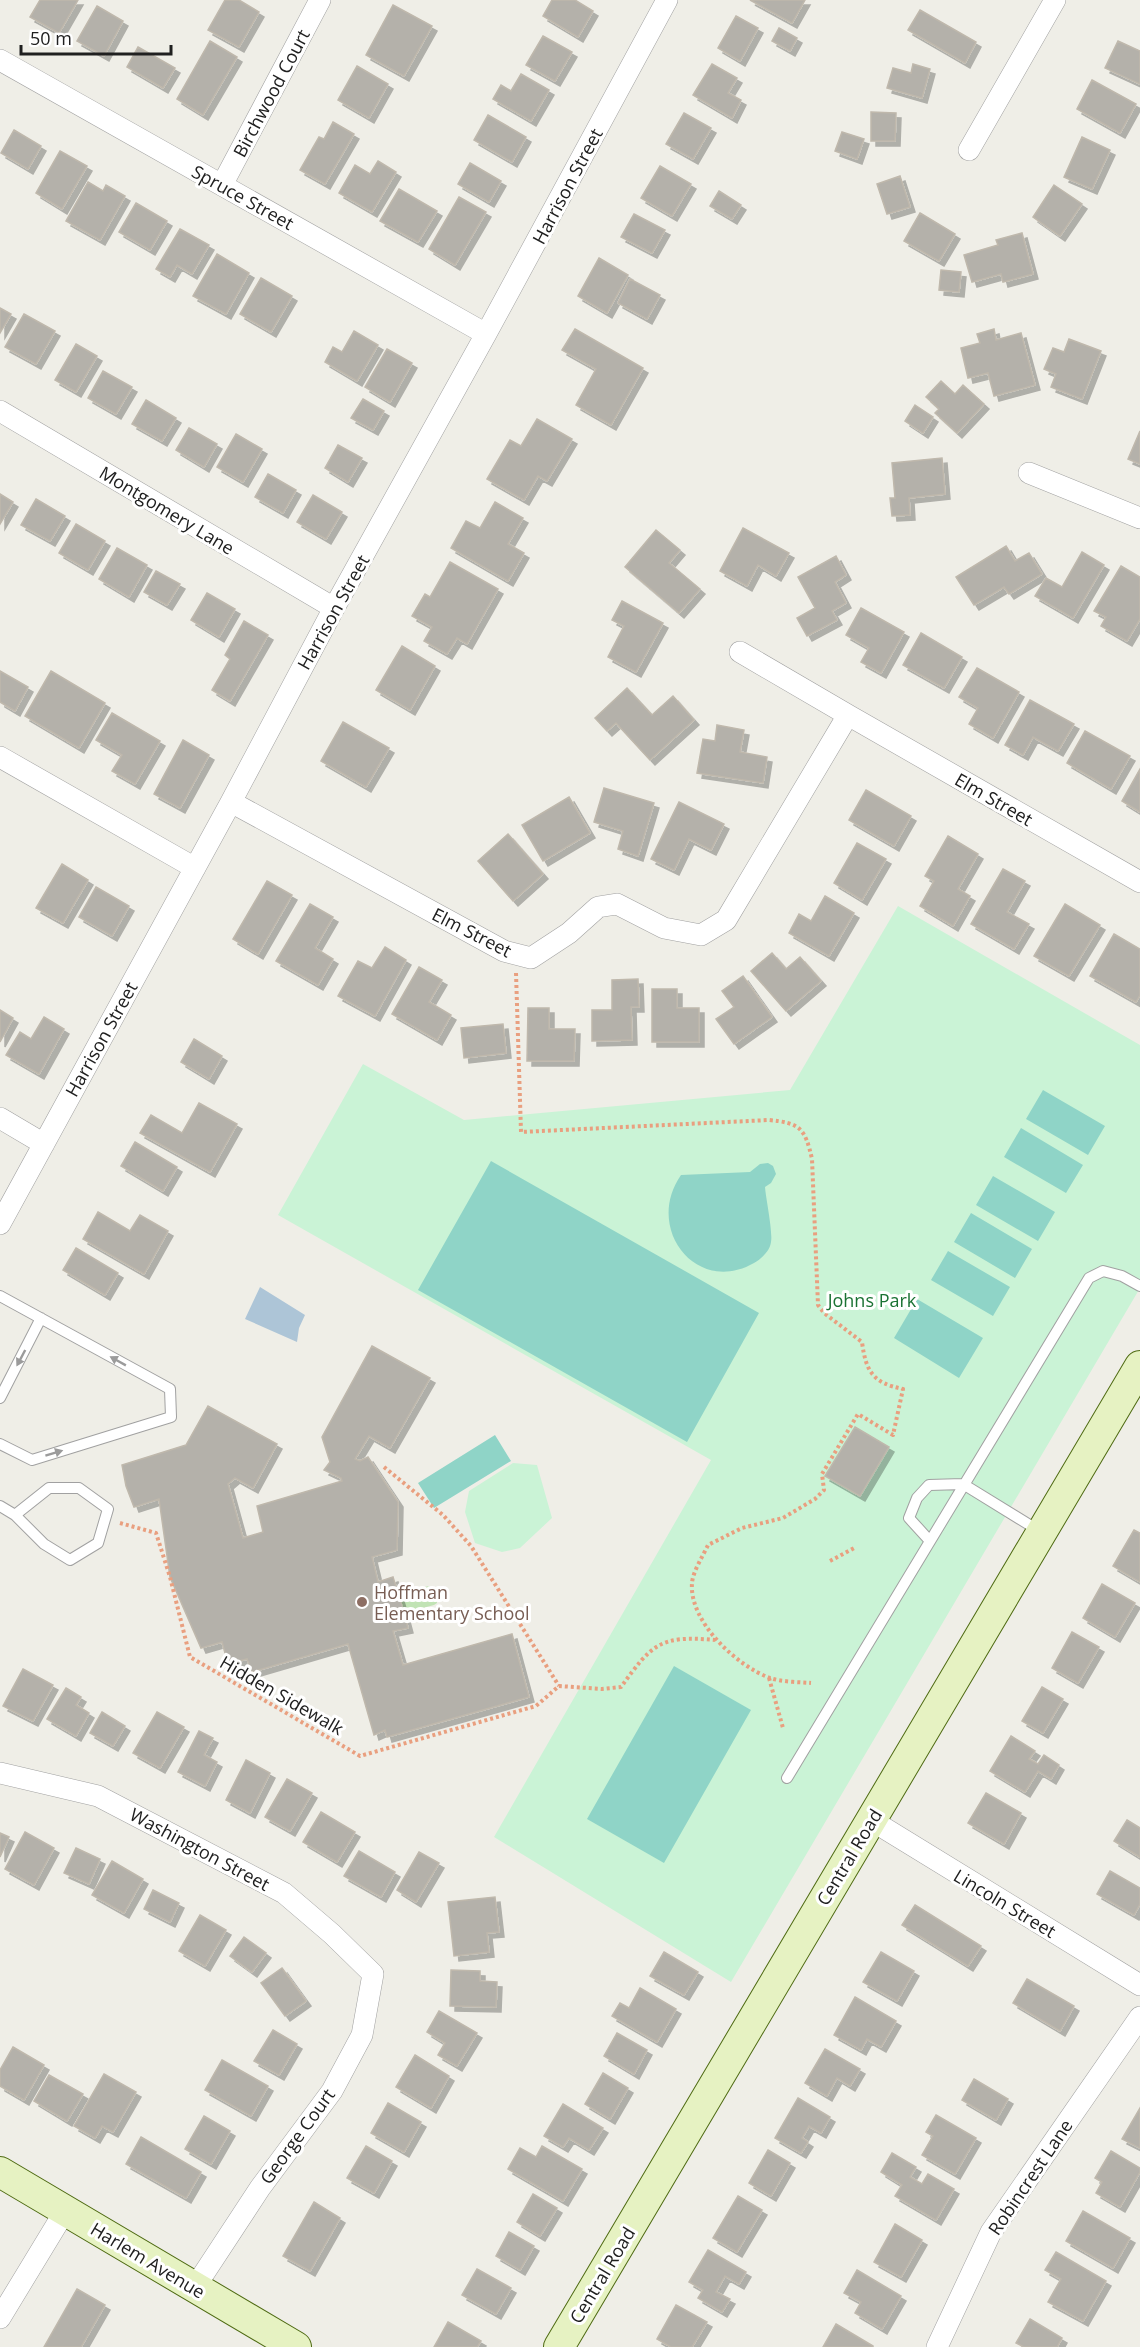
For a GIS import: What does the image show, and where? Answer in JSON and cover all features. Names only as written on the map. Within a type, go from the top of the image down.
[{"type":"main road","name":"Central Road","points":[[559,2347],[1140,1366]]},
{"type":"main road","name":"Harlem Avenue","points":[[0,2172],[195,2287],[282,2344]]},
{"type":"street","name":"Birchwood Court","points":[[222,185],[320,0]]},
{"type":"street","name":"Harrison Street","points":[[0,1224],[667,0]]},
{"type":"street","points":[[969,150],[1055,0]]},
{"type":"street","name":"Spruce Street","points":[[0,60],[486,334]]},
{"type":"street","name":"Montgomery Lane","points":[[0,411],[334,608]]},
{"type":"street","points":[[1029,473],[1140,518]]},
{"type":"street","name":"Elm Street","points":[[740,652],[1140,882]]},
{"type":"street","name":"Elm Street","points":[[231,802],[504,951],[531,958],[569,933],[598,908],[617,904],[664,928],[701,935],[726,920],[848,715]]},
{"type":"street","points":[[0,757],[195,868]]},
{"type":"street","points":[[0,1118],[44,1143]]},
{"type":"street","name":"Washington Street","points":[[0,1773],[98,1796],[284,1893],[374,1974]]},
{"type":"street","name":"Lincoln Street","points":[[871,1820],[1140,1985]]},
{"type":"street","name":"George Court","points":[[195,2287],[260,2188],[332,2091],[362,2035],[374,1974]]},
{"type":"street","name":"Robincrest Lane","points":[[937,2347],[991,2232],[1140,2017]]},
{"type":"street","points":[[0,2319],[65,2211]]},
{"type":"lane","points":[[787,1778],[1089,1278],[1103,1270],[1122,1276],[1140,1286]]},
{"type":"lane","points":[[0,1296],[170,1389],[171,1417],[32,1460],[0,1444]]},
{"type":"lane","points":[[0,1398],[41,1318]]},
{"type":"lane","points":[[929,1540],[909,1518],[917,1498],[929,1485],[963,1484],[1041,1532]]},
{"type":"lane","points":[[0,1506],[15,1515],[44,1544],[70,1560],[98,1543],[108,1509],[80,1488],[49,1488],[15,1515]]},
{"type":"path","points":[[515,954],[521,1132],[769,1120],[791,1122],[807,1136],[812,1159],[818,1305],[824,1313],[862,1342],[873,1376],[885,1386],[903,1389],[893,1435],[858,1414],[822,1474],[824,1490],[815,1499],[783,1518],[742,1528],[708,1545],[692,1583],[697,1610],[716,1640],[741,1663],[768,1677],[811,1683]]},
{"type":"path","points":[[384,1467],[443,1515],[471,1546],[559,1686],[602,1689],[621,1687],[646,1654],[662,1642],[687,1638],[716,1640]]},
{"type":"path","name":"Hidden Sidewalk","points":[[120,1523],[156,1533],[170,1577],[190,1657],[360,1756],[536,1706],[559,1686]]},
{"type":"path","points":[[831,1561],[856,1548]]},
{"type":"path","points":[[768,1677],[783,1728]]},
{"type":"green space","name":"Johns Park","points":[[898,906],[1140,1045],[1140,1288],[731,1982],[494,1837],[711,1460],[278,1215],[363,1064],[464,1120],[790,1090]]},
{"type":"green space","points":[[513,1463],[537,1465],[552,1518],[520,1548],[502,1552],[475,1543],[465,1512],[469,1491]]},
{"type":"green space","points":[[429,1586],[436,1591],[437,1603],[404,1613],[398,1593]]},
{"type":"shaded area","points":[[1043,1090],[1105,1126],[1088,1155],[1026,1119]]},
{"type":"shaded area","points":[[1021,1128],[1083,1165],[1066,1193],[1004,1157]]},
{"type":"shaded area","points":[[491,1161],[759,1313],[687,1442],[418,1290]]},
{"type":"shaded area","points":[[768,1163],[773,1166],[776,1174],[771,1183],[765,1187],[771,1237],[767,1252],[754,1263],[733,1271],[713,1271],[696,1264],[682,1251],[673,1235],[669,1216],[671,1195],[681,1175],[750,1172],[760,1164]]},
{"type":"shaded area","points":[[993,1176],[1055,1212],[1038,1241],[976,1205]]},
{"type":"shaded area","points":[[971,1213],[1032,1249],[1015,1278],[954,1242]]},
{"type":"shaded area","points":[[948,1251],[1010,1287],[993,1316],[931,1280]]},
{"type":"shaded area","points":[[260,1287],[305,1315],[299,1328],[297,1342],[245,1319]]},
{"type":"shaded area","points":[[917,1299],[983,1338],[959,1378],[894,1338]]},
{"type":"shaded area","points":[[495,1435],[511,1461],[434,1508],[418,1483]]},
{"type":"shaded area","points":[[674,1666],[751,1710],[664,1863],[587,1819]]},
{"type":"building","points":[[40,0],[78,0],[59,33],[30,17]]},
{"type":"building","points":[[225,0],[239,0],[259,12],[239,47],[208,30]]},
{"type":"building","points":[[552,0],[575,0],[593,11],[578,37],[543,16]]},
{"type":"building","points":[[750,0],[805,0],[792,23]]},
{"type":"building","points":[[393,5],[432,26],[404,76],[366,55]]},
{"type":"building","points":[[97,6],[123,21],[104,56],[77,41]]},
{"type":"building","points":[[920,10],[976,42],[965,63],[908,30]]},
{"type":"building","points":[[736,16],[758,28],[740,61],[718,48]]},
{"type":"building","points":[[779,28],[797,38],[790,51],[772,41]]},
{"type":"building","points":[[543,36],[572,52],[555,81],[526,65]]},
{"type":"building","points":[[210,41],[237,57],[203,115],[177,99]]},
{"type":"building","points":[[1118,41],[1140,51],[1140,84],[1105,68]]},
{"type":"building","points":[[138,47],[175,68],[163,88],[127,67]]},
{"type":"building","points":[[712,64],[737,78],[728,93],[741,100],[732,118],[693,95]]},
{"type":"building","points":[[913,64],[930,69],[922,98],[887,88],[893,68],[911,73]]},
{"type":"building","points":[[357,66],[388,84],[369,118],[338,100]]},
{"type":"building","points":[[521,74],[549,90],[531,121],[493,99],[501,85],[511,91]]},
{"type":"building","points":[[1092,80],[1136,104],[1120,133],[1077,109]]},
{"type":"building","points":[[871,112],[896,113],[895,141],[871,141]]},
{"type":"building","points":[[684,113],[711,128],[693,159],[666,144]]},
{"type":"building","points":[[488,115],[526,137],[512,162],[474,140]]},
{"type":"building","points":[[333,122],[354,134],[325,184],[300,170],[319,137],[324,139]]},
{"type":"building","points":[[14,130],[41,146],[28,169],[1,153]]},
{"type":"building","points":[[842,132],[864,139],[857,159],[835,151]]},
{"type":"building","points":[[1082,137],[1110,150],[1092,189],[1064,177]]},
{"type":"building","points":[[60,151],[87,166],[62,209],[36,193]]},
{"type":"building","points":[[378,161],[396,172],[372,212],[339,193],[355,165],[370,174]]},
{"type":"building","points":[[470,163],[501,181],[489,202],[458,184]]},
{"type":"building","points":[[660,166],[691,184],[672,216],[641,198]]},
{"type":"building","points":[[900,176],[910,207],[887,214],[877,184]]},
{"type":"building","points":[[88,182],[103,191],[106,185],[125,196],[100,240],[66,221]]},
{"type":"building","points":[[1054,185],[1082,204],[1060,236],[1033,217]]},
{"type":"building","points":[[399,189],[437,211],[418,242],[380,221]]},
{"type":"building","points":[[719,191],[741,205],[732,219],[710,206]]},
{"type":"building","points":[[459,197],[486,212],[455,265],[429,249]]},
{"type":"building","points":[[136,203],[167,221],[150,250],[119,232]]},
{"type":"building","points":[[920,213],[955,234],[939,261],[904,241]]},
{"type":"building","points":[[634,214],[665,230],[652,253],[621,237]]},
{"type":"building","points":[[180,229],[209,245],[192,274],[177,265],[170,277],[156,269]]},
{"type":"building","points":[[1022,233],[1033,274],[1003,282],[1001,274],[972,282],[964,255],[998,245],[996,240]]},
{"type":"building","points":[[217,254],[249,273],[226,314],[193,296]]},
{"type":"building","points":[[599,258],[628,275],[607,313],[578,296]]},
{"type":"building","points":[[941,270],[961,272],[959,292],[939,290]]},
{"type":"building","points":[[261,278],[292,296],[271,332],[240,314]]},
{"type":"building","points":[[630,279],[660,295],[647,319],[618,303]]},
{"type":"building","points":[[0,308],[11,314],[0,333]]},
{"type":"building","points":[[24,314],[55,331],[36,364],[5,347]]},
{"type":"building","points":[[575,329],[643,368],[611,425],[576,405],[596,369],[562,350]]},
{"type":"building","points":[[994,329],[996,340],[1021,333],[1035,385],[994,396],[988,373],[968,378],[961,348],[980,343],[977,334]]},
{"type":"building","points":[[354,331],[378,345],[357,381],[325,362],[333,347],[342,352]]},
{"type":"building","points":[[1069,339],[1101,351],[1082,399],[1051,387],[1056,374],[1044,369],[1053,348],[1064,352]]},
{"type":"building","points":[[76,344],[97,356],[76,392],[55,380]]},
{"type":"building","points":[[387,349],[412,363],[390,402],[365,387]]},
{"type":"building","points":[[103,371],[132,387],[116,414],[88,398]]},
{"type":"building","points":[[941,381],[955,394],[963,385],[984,404],[957,433],[935,413],[939,409],[926,397]]},
{"type":"building","points":[[363,399],[384,411],[373,430],[351,418]]},
{"type":"building","points":[[146,400],[176,418],[162,441],[132,424]]},
{"type":"building","points":[[915,405],[933,417],[923,433],[905,421]]},
{"type":"building","points":[[537,419],[572,439],[547,481],[538,476],[524,500],[487,479],[510,440],[521,446]]},
{"type":"building","points":[[189,428],[217,444],[204,467],[176,450]]},
{"type":"building","points":[[1140,431],[1140,464],[1128,459]]},
{"type":"building","points":[[236,434],[262,449],[243,482],[217,467]]},
{"type":"building","points":[[338,445],[362,458],[348,482],[325,468]]},
{"type":"building","points":[[942,458],[945,494],[909,498],[910,515],[892,516],[890,498],[895,498],[892,463]]},
{"type":"building","points":[[268,474],[296,490],[283,513],[255,497]]},
{"type":"building","points":[[0,494],[13,502],[0,524]]},
{"type":"building","points":[[313,495],[342,512],[326,539],[297,522]]},
{"type":"building","points":[[36,499],[65,516],[50,541],[21,525]]},
{"type":"building","points":[[495,502],[523,518],[508,544],[524,553],[508,581],[451,548],[466,521],[480,528]]},
{"type":"building","points":[[76,524],[105,541],[88,570],[59,553]]},
{"type":"building","points":[[743,528],[789,553],[776,576],[758,565],[747,586],[720,571]]},
{"type":"building","points":[[656,530],[680,550],[669,563],[700,589],[679,613],[625,567]]},
{"type":"building","points":[[1006,546],[1015,561],[1029,553],[1042,574],[1009,594],[1004,587],[974,605],[956,577]]},
{"type":"building","points":[[117,548],[147,565],[129,597],[99,579]]},
{"type":"building","points":[[1082,552],[1104,565],[1073,618],[1035,596],[1046,578],[1062,587]]},
{"type":"building","points":[[836,556],[846,575],[835,582],[846,603],[832,611],[837,620],[807,636],[797,618],[815,608],[798,577]]},
{"type":"building","points":[[450,562],[498,589],[467,644],[457,638],[447,654],[424,641],[432,627],[412,616],[425,594],[430,597]]},
{"type":"building","points":[[1121,566],[1140,577],[1140,619],[1127,641],[1101,626],[1106,617],[1094,611]]},
{"type":"building","points":[[156,571],[180,584],[167,605],[144,592]]},
{"type":"building","points":[[207,593],[235,609],[219,637],[191,620]]},
{"type":"building","points":[[622,601],[663,623],[636,672],[608,657],[624,626],[612,620]]},
{"type":"building","points":[[861,608],[904,632],[881,673],[861,662],[869,648],[846,635]]},
{"type":"building","points":[[244,621],[268,635],[230,701],[212,690],[230,659],[225,655]]},
{"type":"building","points":[[921,633],[962,657],[944,688],[903,665]]},
{"type":"building","points":[[402,646],[435,666],[410,710],[376,690]]},
{"type":"building","points":[[977,668],[1019,692],[993,738],[969,724],[978,708],[959,697]]},
{"type":"building","points":[[0,671],[28,687],[15,711],[0,702]]},
{"type":"building","points":[[51,671],[105,703],[79,748],[25,716]]},
{"type":"building","points":[[627,688],[652,715],[673,696],[694,720],[650,760],[616,723],[607,731],[595,718]]},
{"type":"building","points":[[1030,700],[1074,724],[1058,751],[1033,737],[1023,755],[1005,745]]},
{"type":"building","points":[[112,713],[160,741],[135,784],[112,771],[122,755],[96,740]]},
{"type":"building","points":[[343,722],[389,748],[366,787],[321,761]]},
{"type":"building","points":[[717,725],[744,730],[740,752],[767,757],[763,783],[697,773],[703,739],[715,741]]},
{"type":"building","points":[[1085,731],[1130,756],[1111,789],[1067,763]]},
{"type":"building","points":[[183,740],[209,755],[180,808],[154,794]]},
{"type":"building","points":[[1140,769],[1140,812],[1122,801]]},
{"type":"building","points":[[604,788],[654,803],[638,856],[618,849],[623,831],[594,822]]},
{"type":"building","points":[[866,790],[911,816],[894,846],[849,820]]},
{"type":"building","points":[[569,797],[590,833],[543,861],[522,825]]},
{"type":"building","points":[[679,802],[724,824],[711,850],[689,839],[674,870],[651,859]]},
{"type":"building","points":[[508,834],[543,874],[513,901],[478,861]]},
{"type":"building","points":[[948,836],[978,854],[958,889],[970,896],[953,926],[920,906],[934,881],[925,876]]},
{"type":"building","points":[[857,843],[886,859],[862,900],[834,883]]},
{"type":"building","points":[[62,864],[88,880],[63,923],[36,908]]},
{"type":"building","points":[[1003,869],[1025,881],[1007,912],[1029,924],[1014,949],[971,924]]},
{"type":"building","points":[[267,881],[292,895],[258,954],[233,939]]},
{"type":"building","points":[[96,887],[129,906],[112,936],[79,917]]},
{"type":"building","points":[[825,896],[854,913],[829,956],[789,933],[799,914],[811,921]]},
{"type":"building","points":[[310,904],[333,917],[315,948],[333,959],[318,985],[276,961]]},
{"type":"building","points":[[1065,904],[1100,925],[1069,976],[1034,956]]},
{"type":"building","points":[[1114,934],[1140,949],[1140,995],[1136,1002],[1090,976]]},
{"type":"building","points":[[385,947],[406,960],[375,1016],[338,996],[358,961],[372,968]]},
{"type":"building","points":[[772,953],[786,969],[800,957],[821,981],[786,1011],[751,971]]},
{"type":"building","points":[[419,967],[442,980],[429,1002],[451,1015],[437,1040],[392,1014]]},
{"type":"building","points":[[743,976],[772,1017],[734,1044],[716,1019],[734,1007],[722,991]]},
{"type":"building","points":[[638,979],[639,1007],[631,1007],[632,1040],[592,1041],[592,1010],[612,1010],[612,980]]},
{"type":"building","points":[[652,989],[677,989],[677,1008],[699,1008],[699,1042],[652,1042]]},
{"type":"building","points":[[528,1008],[549,1008],[549,1029],[575,1029],[574,1061],[527,1061]]},
{"type":"building","points":[[0,1010],[13,1018],[0,1042]]},
{"type":"building","points":[[44,1017],[64,1029],[39,1074],[6,1055],[20,1032],[31,1039]]},
{"type":"building","points":[[503,1024],[506,1053],[464,1058],[461,1028]]},
{"type":"building","points":[[194,1039],[222,1056],[209,1079],[181,1062]]},
{"type":"building","points":[[199,1103],[237,1124],[210,1172],[140,1133],[151,1115],[182,1133]]},
{"type":"building","points":[[135,1142],[177,1167],[163,1191],[121,1166]]},
{"type":"building","points":[[98,1212],[130,1231],[140,1215],[168,1231],[144,1274],[83,1239]]},
{"type":"building","points":[[76,1248],[118,1273],[105,1295],[63,1270]]},
{"type":"building","points":[[372,1346],[430,1378],[390,1448],[369,1436],[355,1459],[360,1461],[368,1457],[398,1502],[397,1550],[372,1557],[378,1582],[393,1577],[404,1613],[408,1628],[393,1631],[403,1665],[512,1634],[529,1697],[387,1737],[385,1730],[374,1735],[348,1644],[252,1672],[247,1659],[228,1664],[222,1642],[201,1648],[170,1577],[159,1499],[134,1507],[126,1486],[122,1465],[186,1445],[208,1406],[277,1444],[253,1488],[235,1478],[228,1484],[243,1538],[263,1532],[257,1506],[342,1481],[341,1478],[324,1470],[330,1462],[322,1437]]},
{"type":"building","points":[[855,1427],[889,1447],[860,1496],[825,1476]]},
{"type":"building","points":[[1134,1530],[1140,1533],[1140,1582],[1113,1566]]},
{"type":"building","points":[[1102,1584],[1135,1603],[1115,1637],[1083,1618]]},
{"type":"building","points":[[1072,1632],[1099,1647],[1078,1683],[1052,1668]]},
{"type":"building","points":[[23,1669],[53,1685],[33,1721],[3,1706]]},
{"type":"building","points":[[1042,1687],[1063,1699],[1043,1733],[1022,1721]]},
{"type":"building","points":[[66,1688],[81,1697],[76,1705],[89,1713],[76,1736],[47,1719]]},
{"type":"building","points":[[102,1712],[125,1726],[113,1746],[90,1733]]},
{"type":"building","points":[[157,1712],[184,1727],[160,1768],[133,1753]]},
{"type":"building","points":[[199,1731],[213,1738],[204,1755],[217,1762],[205,1786],[178,1772]]},
{"type":"building","points":[[1011,1736],[1035,1751],[1029,1759],[1038,1764],[1044,1755],[1059,1765],[1051,1779],[1038,1771],[1025,1792],[990,1771]]},
{"type":"building","points":[[246,1760],[270,1773],[250,1813],[226,1800]]},
{"type":"building","points":[[287,1779],[312,1793],[290,1831],[265,1817]]},
{"type":"building","points":[[986,1793],[1021,1813],[1004,1844],[968,1823]]},
{"type":"building","points":[[321,1812],[355,1832],[337,1862],[303,1842]]},
{"type":"building","points":[[1127,1820],[1140,1828],[1140,1857],[1114,1841]]},
{"type":"building","points":[[25,1832],[54,1848],[34,1885],[5,1869]]},
{"type":"building","points":[[0,1833],[9,1837],[0,1857]]},
{"type":"building","points":[[76,1848],[100,1859],[89,1884],[64,1873]]},
{"type":"building","points":[[359,1851],[395,1872],[381,1897],[344,1876]]},
{"type":"building","points":[[419,1852],[439,1863],[416,1902],[397,1890]]},
{"type":"building","points":[[112,1861],[143,1879],[124,1913],[92,1895]]},
{"type":"building","points":[[1110,1871],[1140,1888],[1140,1904],[1134,1915],[1097,1894]]},
{"type":"building","points":[[153,1890],[179,1903],[170,1922],[144,1909]]},
{"type":"building","points":[[495,1897],[499,1932],[487,1933],[489,1952],[454,1956],[448,1902]]},
{"type":"building","points":[[915,1905],[981,1946],[968,1966],[902,1925]]},
{"type":"building","points":[[200,1915],[226,1930],[205,1966],[179,1951]]},
{"type":"building","points":[[244,1937],[266,1953],[252,1972],[230,1956]]},
{"type":"building","points":[[664,1952],[698,1972],[684,1995],[650,1976]]},
{"type":"building","points":[[881,1952],[914,1971],[897,2001],[863,1982]]},
{"type":"building","points":[[282,1968],[306,2001],[285,2016],[261,1983]]},
{"type":"building","points":[[451,1970],[480,1971],[480,1981],[497,1982],[496,2007],[450,2006]]},
{"type":"building","points":[[1027,1979],[1074,2006],[1060,2031],[1013,2003]]},
{"type":"building","points":[[640,1988],[676,2009],[657,2042],[612,2016],[620,2003],[629,2008]]},
{"type":"building","points":[[855,1997],[896,2021],[881,2047],[867,2039],[861,2050],[834,2035]]},
{"type":"building","points":[[439,2011],[477,2033],[457,2066],[438,2055],[445,2043],[427,2032]]},
{"type":"building","points":[[273,2030],[297,2044],[279,2075],[254,2061]]},
{"type":"building","points":[[617,2033],[647,2050],[634,2074],[604,2056]]},
{"type":"building","points":[[13,2047],[44,2065],[24,2100],[0,2086],[0,2070]]},
{"type":"building","points":[[825,2049],[860,2069],[850,2086],[837,2078],[827,2096],[805,2083]]},
{"type":"building","points":[[415,2055],[449,2076],[431,2108],[396,2087]]},
{"type":"building","points":[[222,2060],[268,2086],[251,2116],[205,2090]]},
{"type":"building","points":[[603,2073],[628,2088],[610,2119],[585,2104]]},
{"type":"building","points":[[104,2074],[136,2092],[113,2132],[102,2126],[95,2138],[74,2126]]},
{"type":"building","points":[[49,2075],[83,2094],[67,2121],[34,2101]]},
{"type":"building","points":[[974,2079],[1008,2099],[996,2120],[962,2100]]},
{"type":"building","points":[[798,2098],[830,2117],[821,2133],[809,2126],[802,2138],[808,2142],[801,2153],[775,2138]]},
{"type":"building","points":[[388,2103],[421,2122],[404,2152],[371,2133]]},
{"type":"building","points":[[563,2104],[603,2128],[589,2150],[569,2138],[563,2147],[544,2136]]},
{"type":"building","points":[[1140,2108],[1140,2148],[1122,2139]]},
{"type":"building","points":[[936,2115],[976,2138],[955,2174],[922,2155],[933,2136],[926,2132]]},
{"type":"building","points":[[204,2116],[230,2131],[211,2164],[185,2149]]},
{"type":"building","points":[[141,2137],[201,2172],[186,2198],[126,2164]]},
{"type":"building","points":[[366,2146],[392,2161],[374,2193],[347,2178]]},
{"type":"building","points":[[542,2146],[582,2169],[563,2201],[508,2169],[520,2148],[536,2157]]},
{"type":"building","points":[[768,2150],[790,2163],[771,2196],[749,2183]]},
{"type":"building","points":[[1111,2151],[1140,2168],[1140,2172],[1120,2207],[1096,2193],[1102,2182],[1095,2178]]},
{"type":"building","points":[[892,2153],[916,2167],[910,2177],[922,2184],[928,2174],[954,2189],[936,2220],[895,2196],[902,2185],[881,2172]]},
{"type":"building","points":[[533,2194],[557,2208],[540,2236],[517,2222]]},
{"type":"building","points":[[738,2196],[762,2210],[737,2252],[713,2238]]},
{"type":"building","points":[[314,2202],[340,2218],[310,2271],[283,2256]]},
{"type":"building","points":[[1083,2211],[1130,2238],[1113,2268],[1066,2241]]},
{"type":"building","points":[[895,2224],[922,2240],[901,2277],[874,2262]]},
{"type":"building","points":[[509,2232],[534,2246],[520,2270],[496,2256]]},
{"type":"building","points":[[708,2250],[746,2272],[739,2284],[725,2276],[716,2292],[730,2299],[722,2312],[698,2298],[703,2290],[689,2282]]},
{"type":"building","points":[[1056,2252],[1106,2281],[1083,2321],[1048,2302],[1061,2279],[1045,2270]]},
{"type":"building","points":[[477,2269],[511,2288],[496,2314],[462,2295]]},
{"type":"building","points":[[857,2270],[901,2296],[882,2329],[855,2313],[861,2302],[844,2293]]},
{"type":"building","points":[[77,2289],[105,2305],[81,2347],[44,2347]]},
{"type":"building","points":[[676,2305],[707,2322],[692,2347],[671,2347],[657,2339]]},
{"type":"building","points":[[1030,2319],[1062,2338],[1057,2347],[1024,2347],[1016,2343]]},
{"type":"building","points":[[448,2322],[481,2341],[477,2347],[434,2347]]},
{"type":"building","points":[[836,2324],[873,2346],[873,2347],[823,2347]]},
{"type":"place","name":"Hoffman Elementary School","points":[[362,1602]]}]
